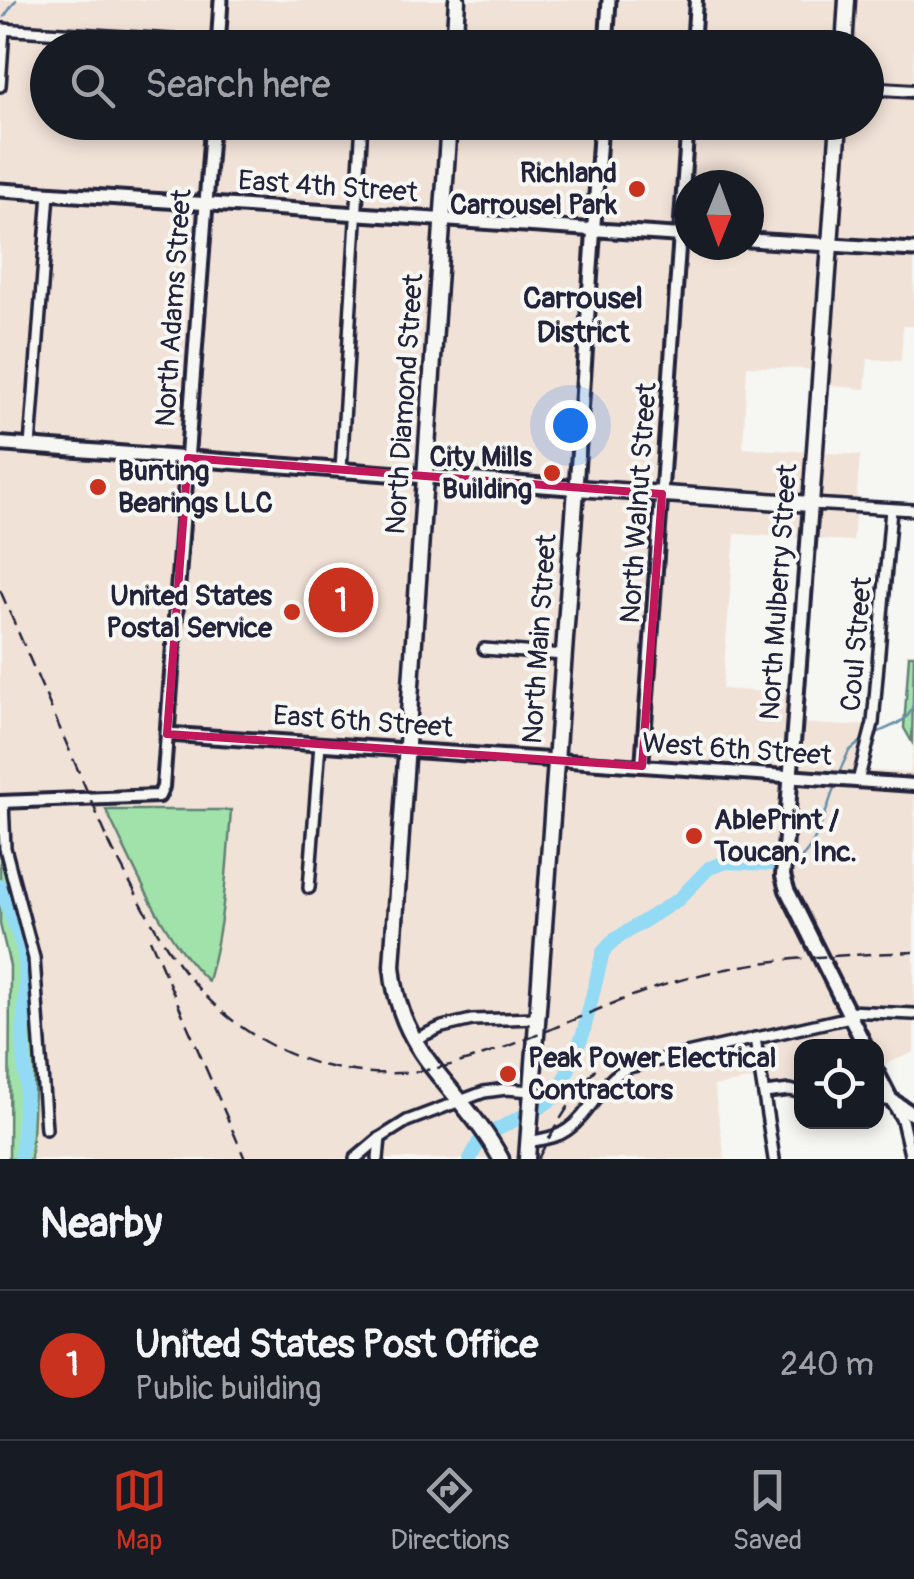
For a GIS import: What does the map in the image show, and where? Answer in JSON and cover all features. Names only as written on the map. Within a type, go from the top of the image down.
[{"type":"highway","points":[[456,30],[458,0]]},
{"type":"highway","points":[[845,30],[847,0]]},
{"type":"highway","name":"North Diamond Street","points":[[449,140],[392,966],[397,1000],[413,1040],[478,1122],[501,1159]]},
{"type":"highway","name":"North Mulberry Street","points":[[811,504],[837,140]]},
{"type":"highway","points":[[576,488],[811,504]]},
{"type":"highway","name":"North Main Street","points":[[527,1159],[576,488]]},
{"type":"main road","points":[[219,30],[221,0]]},
{"type":"main road","points":[[607,30],[609,0]]},
{"type":"main road","name":"North Adams Street","points":[[167,734],[211,140]]},
{"type":"main road","name":"North Main Street","points":[[576,488],[600,140]]},
{"type":"main road","name":"East 4th Street","points":[[0,190],[674,234]]},
{"type":"main road","points":[[764,241],[914,250]]},
{"type":"main road","points":[[0,444],[576,488]]},
{"type":"main road","name":"North Mulberry Street","points":[[811,504],[784,864],[787,890],[860,1039]]},
{"type":"main road","name":"East 6th Street","points":[[167,734],[556,760]]},
{"type":"main road","points":[[884,1100],[914,1115]]},
{"type":"street","points":[[694,30],[696,0]]},
{"type":"street","points":[[0,86],[2,29],[30,31]]},
{"type":"street","points":[[884,90],[914,92]]},
{"type":"street","points":[[340,470],[361,140]]},
{"type":"street","name":"North Walnut Street","points":[[687,170],[688,140]]},
{"type":"street","points":[[30,446],[49,193]]},
{"type":"street","name":"North Walnut Street","points":[[642,766],[683,260]]},
{"type":"street","points":[[811,504],[914,510]]},
{"type":"street","name":"Coul Street","points":[[858,781],[873,724],[891,509]]},
{"type":"street","points":[[484,649],[564,655]]},
{"type":"street","name":"North Adams Street","points":[[2,802],[159,796],[167,734]]},
{"type":"street","points":[[309,888],[320,744]]},
{"type":"street","name":"West 6th Street","points":[[556,760],[914,785]]},
{"type":"street","points":[[2,802],[5,848],[34,958],[46,1129]]},
{"type":"street","points":[[528,1142],[569,1129],[622,1070],[848,1014],[914,1014]]},
{"type":"street","points":[[413,1040],[472,1020],[537,1018]]},
{"type":"street","points":[[755,1038],[774,1159]]},
{"type":"street","points":[[355,1159],[406,1120],[460,1100],[494,1090],[531,1096]]},
{"type":"street","points":[[764,1093],[794,1091]]},
{"type":"street","points":[[884,1100],[905,1129],[911,1159]]},
{"type":"street","points":[[378,1159],[380,1138]]},
{"type":"highlighted area","points":[[188,458],[662,494],[642,766],[167,734]]},
{"type":"shaded area","points":[[0,0],[914,0],[914,326],[903,326],[901,361],[868,359],[865,389],[818,384],[820,370],[747,366],[743,448],[860,455],[853,541],[735,534],[722,689],[798,694],[797,723],[874,724],[861,770],[910,773],[914,741],[914,1052],[884,1065],[884,1039],[794,1039],[794,1085],[769,1086],[767,1077],[714,1086],[725,1159],[31,1159],[35,1068],[26,939],[0,854]],"holes":[[[230,810],[226,886],[214,961],[207,980],[165,925]]]},
{"type":"green space","points":[[909,655],[914,655],[912,742],[904,728]]},
{"type":"green space","points":[[106,810],[231,810],[221,917],[208,981],[163,923]]},
{"type":"green space","points":[[0,854],[24,932],[33,997],[31,1159],[9,1159],[10,966],[0,924]]},
{"type":"waterway","points":[[4,17],[16,0]]},
{"type":"waterway","points":[[875,734],[906,717],[914,698]]},
{"type":"waterway","points":[[837,777],[849,751],[863,740]]},
{"type":"waterway","points":[[794,863],[815,840],[835,785]]},
{"type":"waterway","points":[[470,1159],[479,1142],[542,1106],[560,1090],[583,1034],[603,952],[614,940],[679,899],[709,868],[727,862],[771,864]]},
{"type":"waterway","points":[[0,886],[22,945],[26,969],[26,1087],[21,1159]]},
{"type":"railway","points":[[0,590],[113,851]]},
{"type":"railway","points":[[108,841],[173,955],[225,1014],[284,1051],[350,1071],[419,1071],[454,1064],[646,991],[735,967],[793,959],[914,952]]},
{"type":"railway","points":[[150,939],[245,1159]]},
{"type":"railway","points":[[538,1159],[571,1102],[611,1050]]},
{"type":"place","name":"Richland Carrousel Park","points":[[637,189]]},
{"type":"place","name":"City Mills Building","points":[[552,473]]},
{"type":"place","name":"Bunting Bearings LLC","points":[[98,487]]},
{"type":"place","name":"United States Post Office","points":[[341,600]]},
{"type":"place","name":"United States Postal Service","points":[[292,612]]},
{"type":"place","name":"AblePrint / Toucan, Inc.","points":[[694,836]]},
{"type":"place","name":"Peak Power Electrical Contractors","points":[[508,1074]]},
{"type":"district","name":"Carrousel District","points":[[583,315]]}]
